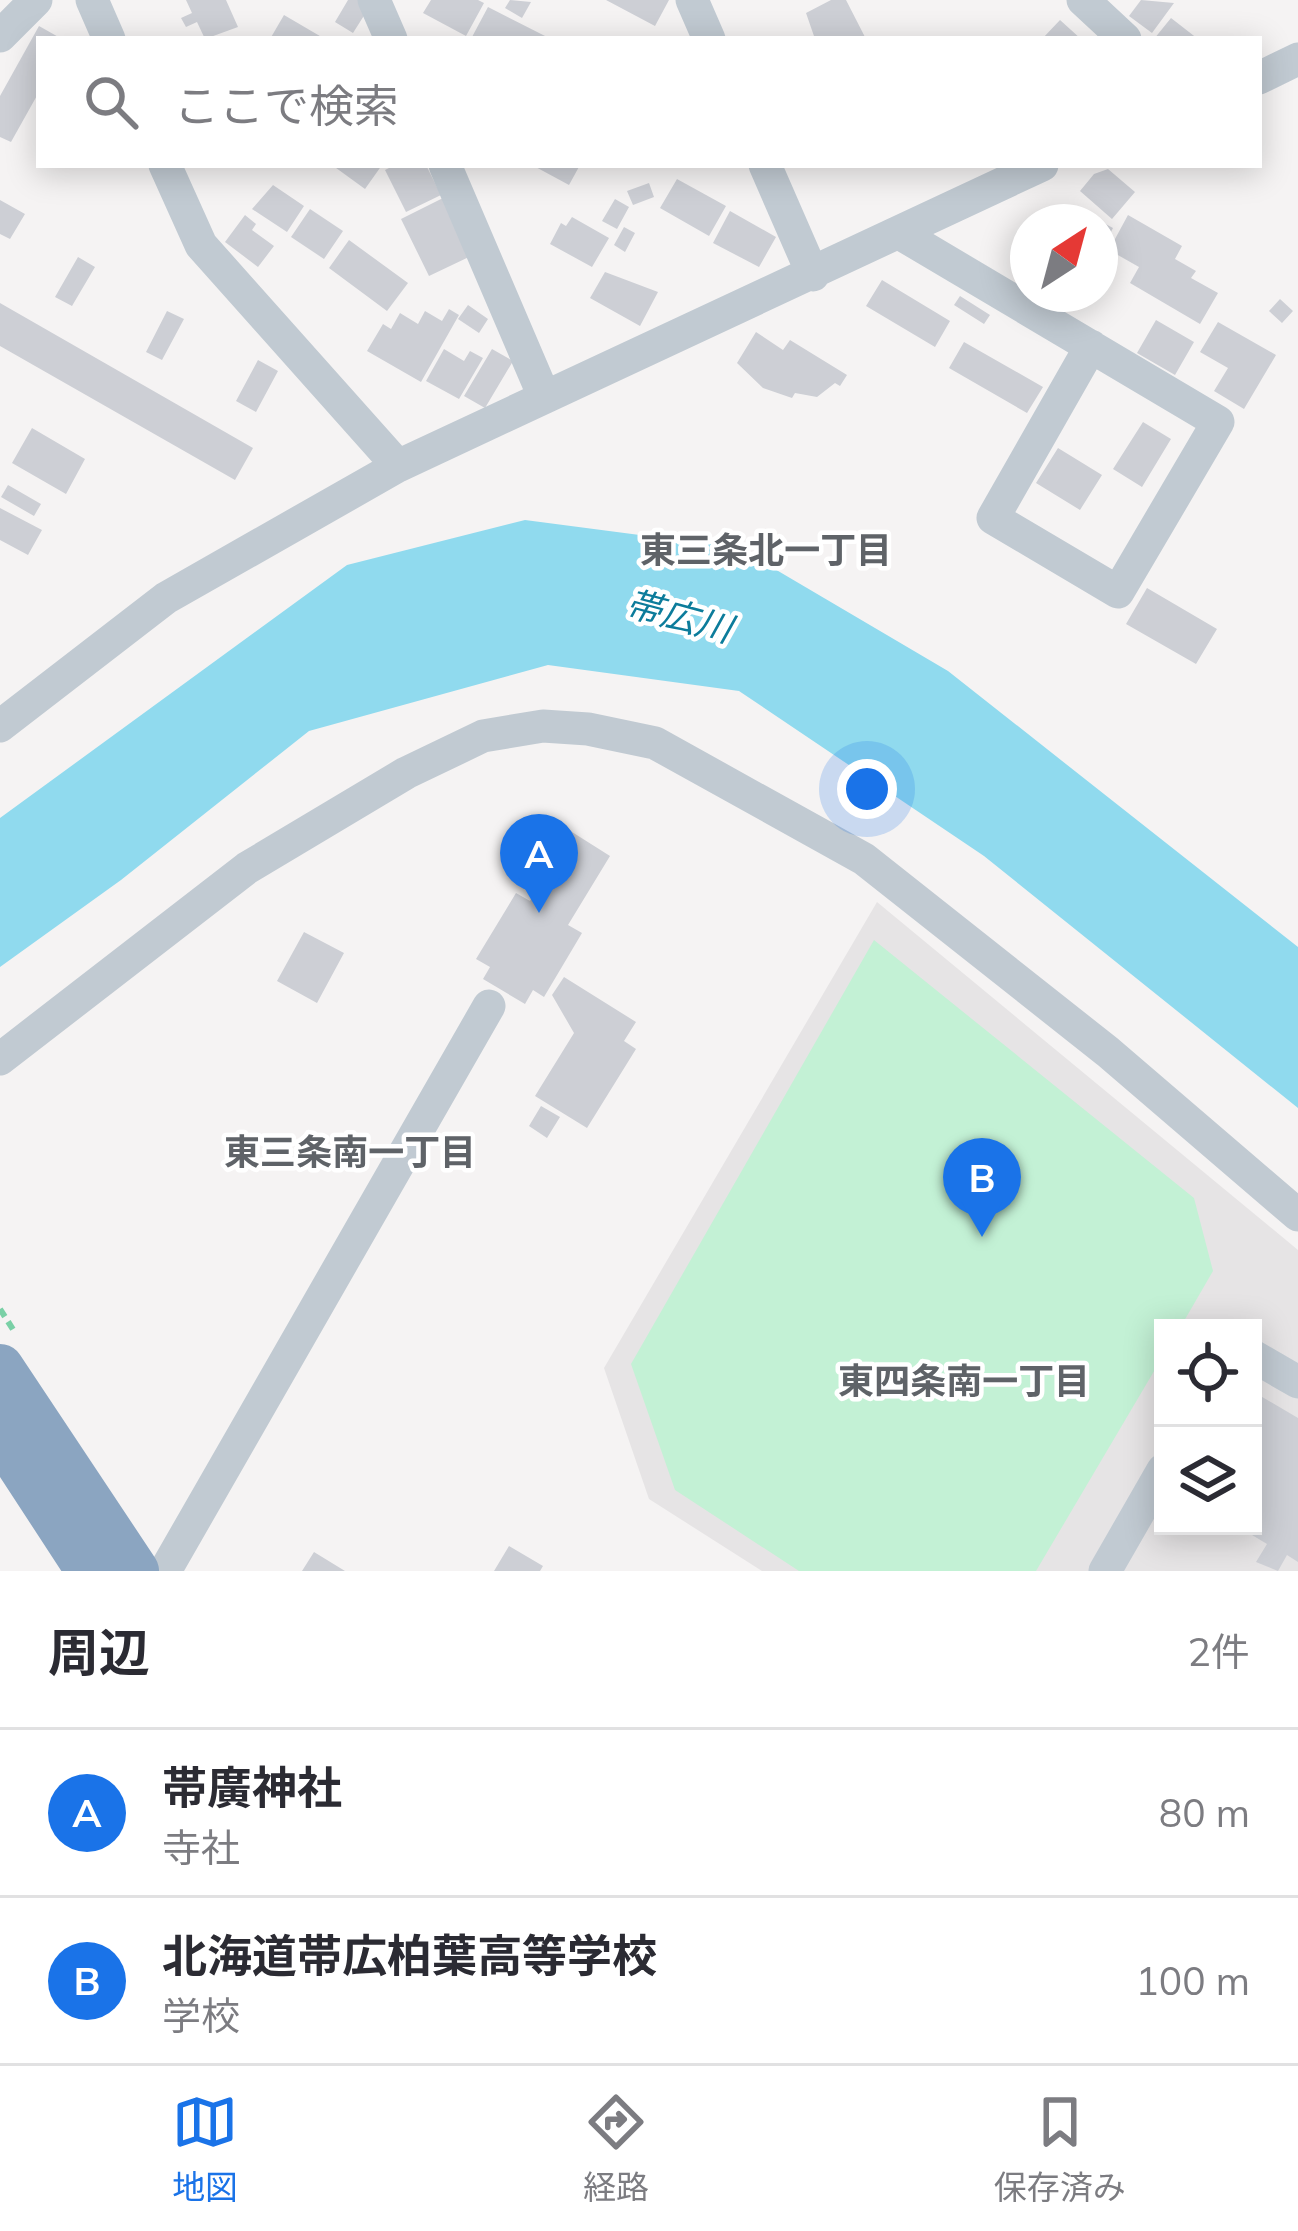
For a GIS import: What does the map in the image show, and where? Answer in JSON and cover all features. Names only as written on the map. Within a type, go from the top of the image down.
[{"type":"highway","points":[[0,1368],[134,1571]]},
{"type":"highway","points":[[0,1433],[90,1571]]},
{"type":"street","points":[[0,36],[36,0]]},
{"type":"street","points":[[92,0],[108,36]]},
{"type":"street","points":[[374,0],[390,36]]},
{"type":"street","points":[[692,0],[709,36]]},
{"type":"street","points":[[1083,0],[1122,36]]},
{"type":"street","points":[[1262,77],[1298,59]]},
{"type":"street","points":[[166,168],[201,245],[398,466]]},
{"type":"street","points":[[446,168],[543,394]]},
{"type":"street","points":[[766,168],[813,275]]},
{"type":"street","points":[[0,726],[166,598],[398,466],[543,394],[813,275],[1036,168]]},
{"type":"street","points":[[901,234],[1090,346],[1218,422],[1118,592],[993,518],[1090,346]]},
{"type":"street","points":[[0,1058],[247,868],[406,772],[483,736],[543,726],[588,729],[655,743],[864,859],[1108,1052],[1298,1215]]},
{"type":"street","points":[[165,1571],[489,1006]]},
{"type":"street","points":[[1262,1361],[1298,1382]]},
{"type":"street","points":[[1081,1571],[1086,1562],[1104,1571],[1154,1485]]},
{"type":"shaded area","points":[[877,902],[1298,1250],[1298,1571],[762,1571],[649,1499],[604,1368]]},
{"type":"green space","points":[[874,940],[1194,1198],[1213,1271],[1185,1319],[1154,1319],[1154,1371],[1036,1571],[799,1571],[675,1490],[631,1364]]},
{"type":"water","name":"帯広川","points":[[525,520],[739,548],[948,671],[1298,947],[1298,1108],[984,856],[739,691],[548,665],[309,731],[121,880],[0,967],[0,818],[347,565]]},
{"type":"building","points":[[186,0],[226,0],[238,27],[204,36],[197,22],[186,27],[181,18],[192,13]]},
{"type":"building","points":[[348,0],[358,0],[365,14],[353,33],[335,22]]},
{"type":"building","points":[[431,0],[484,3],[466,36],[423,13]]},
{"type":"building","points":[[510,0],[531,2],[522,18],[505,8]]},
{"type":"building","points":[[606,0],[669,0],[655,26]]},
{"type":"building","points":[[831,0],[846,0],[864,36],[814,36],[806,13]]},
{"type":"building","points":[[1141,0],[1174,3],[1152,33],[1129,16]]},
{"type":"building","points":[[488,7],[545,36],[473,36]]},
{"type":"building","points":[[284,15],[320,36],[272,36]]},
{"type":"building","points":[[1171,18],[1194,36],[1156,36]]},
{"type":"building","points":[[1060,20],[1078,36],[1045,36]]},
{"type":"building","points":[[39,26],[57,36],[36,36],[36,97],[11,142],[0,137],[0,96]]},
{"type":"building","points":[[336,168],[380,168],[365,189]]},
{"type":"building","points":[[428,168],[441,195],[406,212],[385,170]]},
{"type":"building","points":[[538,168],[578,168],[569,185]]},
{"type":"building","points":[[1108,169],[1135,192],[1118,212],[1118,204],[1095,204],[1080,191],[1094,174]]},
{"type":"building","points":[[677,179],[726,206],[709,236],[660,208]]},
{"type":"building","points":[[649,183],[654,197],[633,205],[627,191]]},
{"type":"building","points":[[273,185],[304,206],[287,232],[252,209]]},
{"type":"building","points":[[443,198],[471,256],[429,276],[401,219]]},
{"type":"building","points":[[615,199],[629,207],[617,229],[602,221]]},
{"type":"building","points":[[0,200],[25,214],[10,239],[0,234]]},
{"type":"building","points":[[310,209],[343,231],[324,259],[291,237]]},
{"type":"building","points":[[730,211],[776,237],[759,267],[713,243]]},
{"type":"building","points":[[245,215],[256,224],[252,230],[274,246],[258,267],[225,242]]},
{"type":"building","points":[[1128,215],[1182,246],[1175,259],[1196,271],[1191,278],[1218,293],[1200,324],[1130,283],[1139,267],[1118,255],[1118,233]]},
{"type":"building","points":[[572,217],[609,238],[592,267],[550,244],[561,223],[566,226]]},
{"type":"building","points":[[624,227],[635,233],[625,252],[614,245]]},
{"type":"building","points":[[349,240],[408,283],[387,311],[329,268]]},
{"type":"building","points":[[78,257],[95,267],[72,306],[55,297]]},
{"type":"building","points":[[605,272],[658,292],[640,326],[590,298]]},
{"type":"building","points":[[882,280],[950,321],[935,347],[866,306]]},
{"type":"building","points":[[960,296],[990,315],[984,324],[954,305]]},
{"type":"building","points":[[1280,299],[1293,311],[1282,323],[1269,311]]},
{"type":"building","points":[[0,303],[253,448],[235,480],[0,346]]},
{"type":"building","points":[[468,305],[488,319],[479,333],[458,319]]},
{"type":"building","points":[[449,309],[459,315],[421,382],[367,351],[383,324],[391,329],[400,313],[418,324],[425,311],[442,321]]},
{"type":"building","points":[[167,311],[184,319],[162,360],[146,352]]},
{"type":"building","points":[[1156,320],[1194,342],[1175,375],[1137,353]]},
{"type":"building","points":[[1218,322],[1276,355],[1244,409],[1214,391],[1228,368],[1200,352]]},
{"type":"building","points":[[756,332],[783,350],[790,340],[847,375],[840,386],[835,383],[817,397],[795,393],[792,398],[763,388],[737,363]]},
{"type":"building","points":[[964,342],[1043,387],[1027,413],[949,368]]},
{"type":"building","points":[[444,349],[464,361],[470,351],[483,358],[459,399],[426,381]]},
{"type":"building","points":[[492,349],[513,361],[485,408],[464,396]]},
{"type":"building","points":[[258,360],[278,371],[256,412],[236,401]]},
{"type":"building","points":[[1143,422],[1171,439],[1142,487],[1113,469]]},
{"type":"building","points":[[32,428],[85,459],[66,494],[12,463]]},
{"type":"building","points":[[1058,448],[1102,475],[1080,510],[1036,483]]},
{"type":"building","points":[[8,485],[41,504],[34,516],[1,497]]},
{"type":"building","points":[[0,508],[42,530],[28,555],[0,540]]},
{"type":"building","points":[[1147,588],[1217,629],[1196,664],[1126,624]]},
{"type":"building","points":[[572,832],[610,856],[568,925],[582,933],[544,997],[533,990],[525,1004],[483,979],[490,967],[476,959],[516,893],[530,901]]},
{"type":"building","points":[[304,932],[344,953],[317,1003],[277,981]]},
{"type":"building","points":[[564,977],[636,1022],[624,1041],[636,1049],[587,1128],[535,1096],[574,1033],[552,995]]},
{"type":"building","points":[[541,1106],[560,1117],[547,1138],[529,1126]]},
{"type":"building","points":[[1262,1397],[1298,1418],[1298,1562],[1287,1555],[1278,1571],[1256,1562],[1267,1544],[1252,1535],[1262,1535]]},
{"type":"building","points":[[509,1546],[543,1566],[540,1571],[494,1571]]},
{"type":"building","points":[[314,1552],[345,1571],[302,1571]]},
{"type":"place","name":"帯廣神社","points":[[539,913]]},
{"type":"place","name":"北海道帯広柏葉高等学校","points":[[982,1237]]},
{"type":"district","name":"東三条北一丁目","points":[[766,550]]},
{"type":"district","name":"東三条南一丁目","points":[[350,1152]]},
{"type":"district","name":"東四条南一丁目","points":[[964,1381]]}]
